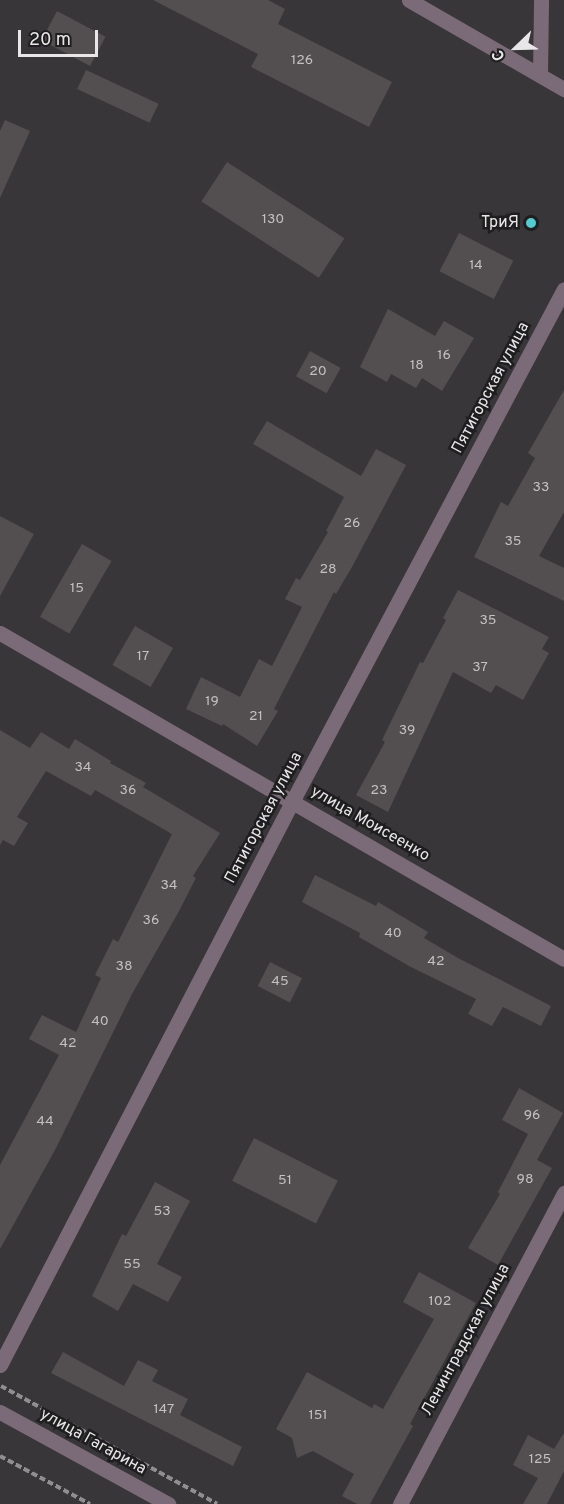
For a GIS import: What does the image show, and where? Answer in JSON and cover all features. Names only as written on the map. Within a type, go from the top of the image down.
[{"type":"street","points":[[409,0],[564,89]]},
{"type":"street","points":[[540,75],[541,0]]},
{"type":"street","name":"Пятигорская улица","points":[[0,1365],[293,800],[564,289]]},
{"type":"street","name":"улица Моисеенко","points":[[0,633],[293,800],[564,959]]},
{"type":"street","name":"Ленинградская улица","points":[[400,1504],[564,1193]]},
{"type":"street","name":"улица Гагарина","points":[[0,1412],[168,1504]]},
{"type":"path","points":[[0,1385],[217,1504]]},
{"type":"path","points":[[0,1456],[90,1504]]},
{"type":"building","points":[[153,0],[268,0],[285,9],[278,24],[392,82],[369,127],[251,67],[258,54]]},
{"type":"building","points":[[57,11],[106,37],[90,66],[42,40]]},
{"type":"building","points":[[86,70],[159,104],[150,123],[77,89]]},
{"type":"building","points":[[5,120],[30,131],[0,198],[0,131]]},
{"type":"building","points":[[227,162],[344,238],[319,278],[201,201]]},
{"type":"building","points":[[459,233],[513,261],[494,299],[439,271]]},
{"type":"building","points":[[388,309],[435,336],[444,321],[474,338],[442,391],[422,378],[416,388],[391,374],[387,382],[360,367]]},
{"type":"building","points":[[310,351],[341,368],[327,393],[296,376]]},
{"type":"building","points":[[564,390],[564,512],[539,556],[564,568],[564,601],[474,557],[501,502],[508,506],[535,458],[528,453]]},
{"type":"building","points":[[267,421],[361,476],[376,449],[406,465],[352,567],[336,594],[334,592],[274,709],[278,711],[257,746],[223,724],[222,726],[186,709],[201,677],[240,697],[259,659],[272,666],[302,607],[285,599],[296,578],[300,580],[328,532],[326,531],[344,497],[253,444]]},
{"type":"building","points":[[0,516],[34,534],[0,596]]},
{"type":"building","points":[[82,544],[111,561],[69,634],[40,617]]},
{"type":"building","points":[[458,590],[549,637],[542,649],[549,653],[523,700],[496,685],[491,693],[453,672],[388,812],[356,795],[385,742],[382,740],[420,662],[423,663],[446,620],[443,618]]},
{"type":"building","points":[[135,626],[173,648],[151,687],[112,665]]},
{"type":"building","points":[[0,730],[30,748],[41,732],[69,749],[75,739],[111,761],[110,763],[146,783],[143,787],[220,833],[193,876],[196,878],[178,913],[132,994],[55,1150],[0,1249],[0,1165],[59,1055],[29,1039],[42,1015],[76,1032],[101,978],[95,975],[113,939],[118,942],[172,834],[95,790],[91,796],[46,771],[17,817],[28,823],[14,846],[3,840],[0,845]]},
{"type":"building","points":[[315,875],[376,906],[378,902],[428,932],[424,938],[551,1006],[541,1026],[503,1007],[492,1026],[468,1014],[476,999],[409,966],[359,937],[360,933],[302,902]]},
{"type":"building","points":[[270,962],[302,978],[290,1002],[258,986]]},
{"type":"building","points":[[519,1088],[563,1113],[537,1160],[552,1168],[498,1265],[468,1248],[500,1194],[498,1192],[528,1134],[502,1120]]},
{"type":"building","points":[[254,1138],[338,1181],[316,1223],[232,1181]]},
{"type":"building","points":[[155,1182],[190,1201],[157,1264],[182,1277],[168,1302],[133,1284],[118,1311],[92,1296],[122,1234],[126,1236]]},
{"type":"building","points":[[419,1272],[476,1303],[410,1424],[413,1426],[370,1504],[357,1504],[342,1496],[354,1474],[313,1451],[297,1458],[292,1438],[276,1429],[307,1372],[372,1408],[374,1404],[383,1409],[434,1319],[403,1302]]},
{"type":"building","points":[[63,1352],[124,1386],[138,1360],[158,1370],[152,1381],[188,1399],[180,1415],[242,1447],[233,1466],[51,1373]]},
{"type":"building","points":[[564,1433],[564,1471],[547,1504],[523,1504],[538,1478],[513,1465],[528,1435],[554,1449]]},
{"type":"place","name":"ТриЯ","points":[[531,223]]}]
